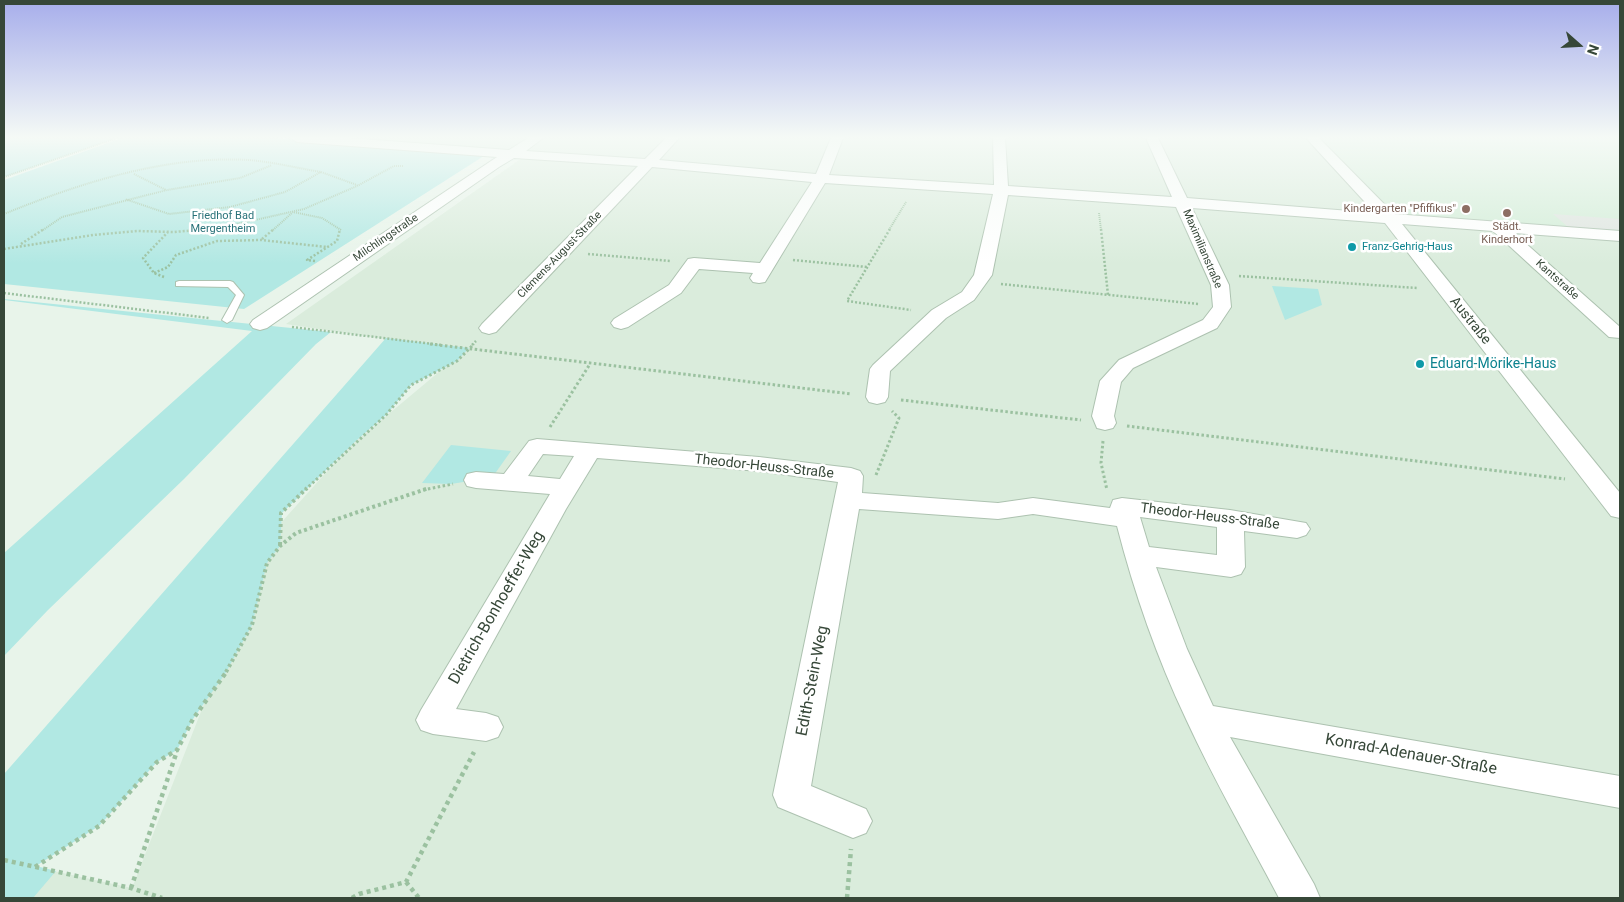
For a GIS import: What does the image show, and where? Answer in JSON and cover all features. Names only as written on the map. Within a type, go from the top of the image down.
[{"type":"street","name":"Milchlingstraße","points":[[260,324],[471,180]]},
{"type":"street","name":"Clemens-August-Straße","points":[[489,328],[632,180]]},
{"type":"street","points":[[621,323],[675,288],[694,263],[764,268],[821,180]]},
{"type":"street","points":[[823,180],[916,184],[1001,192],[1098,196],[1620,236]]},
{"type":"street","points":[[877,397],[880,369],[939,314],[968,296],[983,275],[1001,192],[1001,180]]},
{"type":"street","name":"Maximilianstraße","points":[[1105,423],[1104,416],[1111,381],[1126,364],[1210,324],[1222,307],[1220,286],[1171,180]]},
{"type":"street","name":"Austraße","points":[[1353,180],[1389,218],[1446,290],[1611,487],[1620,510]]},
{"type":"street","name":"Kantstraße","points":[[1498,227],[1616,333]]},
{"type":"street","points":[[510,483],[537,446]]},
{"type":"street","name":"Theodor-Heuss-Straße","points":[[537,446],[589,452],[758,464],[850,488],[998,511],[1034,506],[1230,519],[1297,529]]},
{"type":"street","name":"Dietrich-Bonhoeffer-Weg","points":[[486,727],[433,720],[566,487],[589,452]]},
{"type":"street","points":[[476,480],[566,487]]},
{"type":"street","name":"Edith-Stein-Weg","points":[[850,488],[791,795],[853,820]]},
{"type":"street","points":[[1125,512],[1138,555],[1172,649],[1202,718],[1300,898]]},
{"type":"street","points":[[1138,555],[1231,568],[1230,519]]},
{"type":"street","name":"Konrad-Adenauer-Straße","points":[[1202,718],[1620,792]]},
{"type":"lane","points":[[179,284],[230,284],[240,295],[226,320]]},
{"type":"path","points":[[4,214],[41,198],[109,180]]},
{"type":"path","points":[[145,180],[167,190]]},
{"type":"path","points":[[18,246],[62,217],[167,190],[227,180]]},
{"type":"path","points":[[125,200],[169,214],[230,207],[285,192],[307,180]]},
{"type":"path","points":[[342,180],[357,186]]},
{"type":"path","points":[[4,250],[18,246],[137,231],[169,232],[224,227],[304,209],[368,180]]},
{"type":"path","points":[[916,184],[847,301],[939,314]]},
{"type":"path","points":[[1098,196],[1108,295]]},
{"type":"path","points":[[293,212],[322,218],[341,229],[337,241],[307,260],[348,264]]},
{"type":"path","points":[[262,240],[293,212]]},
{"type":"path","points":[[169,232],[143,258],[154,273],[179,284]]},
{"type":"path","points":[[154,273],[168,267],[176,255],[217,241],[262,240],[327,247]]},
{"type":"path","points":[[563,252],[694,263]]},
{"type":"path","points":[[764,268],[867,268]]},
{"type":"path","points":[[1215,274],[1446,290]]},
{"type":"path","points":[[978,282],[1222,307]]},
{"type":"path","points":[[4,293],[226,320]]},
{"type":"path","points":[[260,324],[1556,478]]},
{"type":"path","points":[[280,546],[282,513],[386,415],[411,385],[457,361],[469,348]]},
{"type":"path","points":[[537,446],[590,364]]},
{"type":"path","points":[[850,488],[877,474],[899,418],[877,397]]},
{"type":"path","points":[[1105,423],[1101,463],[1109,500],[1125,512]]},
{"type":"path","points":[[132,888],[177,750],[193,720],[225,674],[252,625],[267,563],[280,546],[296,533],[412,493],[476,480]]},
{"type":"path","points":[[352,898],[359,894],[406,882],[486,727]]},
{"type":"path","points":[[35,867],[99,826],[157,762],[177,750]]},
{"type":"path","points":[[847,898],[853,820]]},
{"type":"path","points":[[4,860],[132,888],[162,898]]},
{"type":"path","points":[[406,882],[419,898]]},
{"type":"shaded area","points":[[490,180],[1620,180],[1620,898],[7,898],[35,867],[132,888],[270,535],[348,448],[464,351],[286,324]]},
{"type":"shaded area","points":[[1353,180],[1620,180],[1620,236],[1389,218]]},
{"type":"shaded area","points":[[1553,214],[1620,219],[1620,230],[1568,227]]},
{"type":"green space","name":"Friedhof Bad Mergentheim","points":[[4,180],[446,180],[244,309],[4,284]]},
{"type":"green space","points":[[1272,286],[1318,289],[1322,305],[1285,320]]},
{"type":"green space","points":[[4,299],[331,332],[316,344],[184,479],[48,610],[4,656],[4,553],[252,331]]},
{"type":"green space","points":[[386,338],[469,348],[457,361],[411,385],[386,415],[357,440],[282,513],[280,546],[267,563],[252,625],[225,674],[193,719],[177,750],[157,762],[99,826],[36,866],[56,871],[33,898],[4,898],[4,774]]},
{"type":"green space","points":[[451,445],[511,451],[489,482],[476,480],[451,484],[422,483]]},
{"type":"place","name":"Kindergarten \"Pfiffikus\"","points":[[1466,209]]},
{"type":"place","name":"Städt. Kinderhort","points":[[1507,213]]},
{"type":"place","name":"Franz-Gehrig-Haus","points":[[1352,247]]},
{"type":"place","name":"Eduard-Mörike-Haus","points":[[1420,364]]}]
